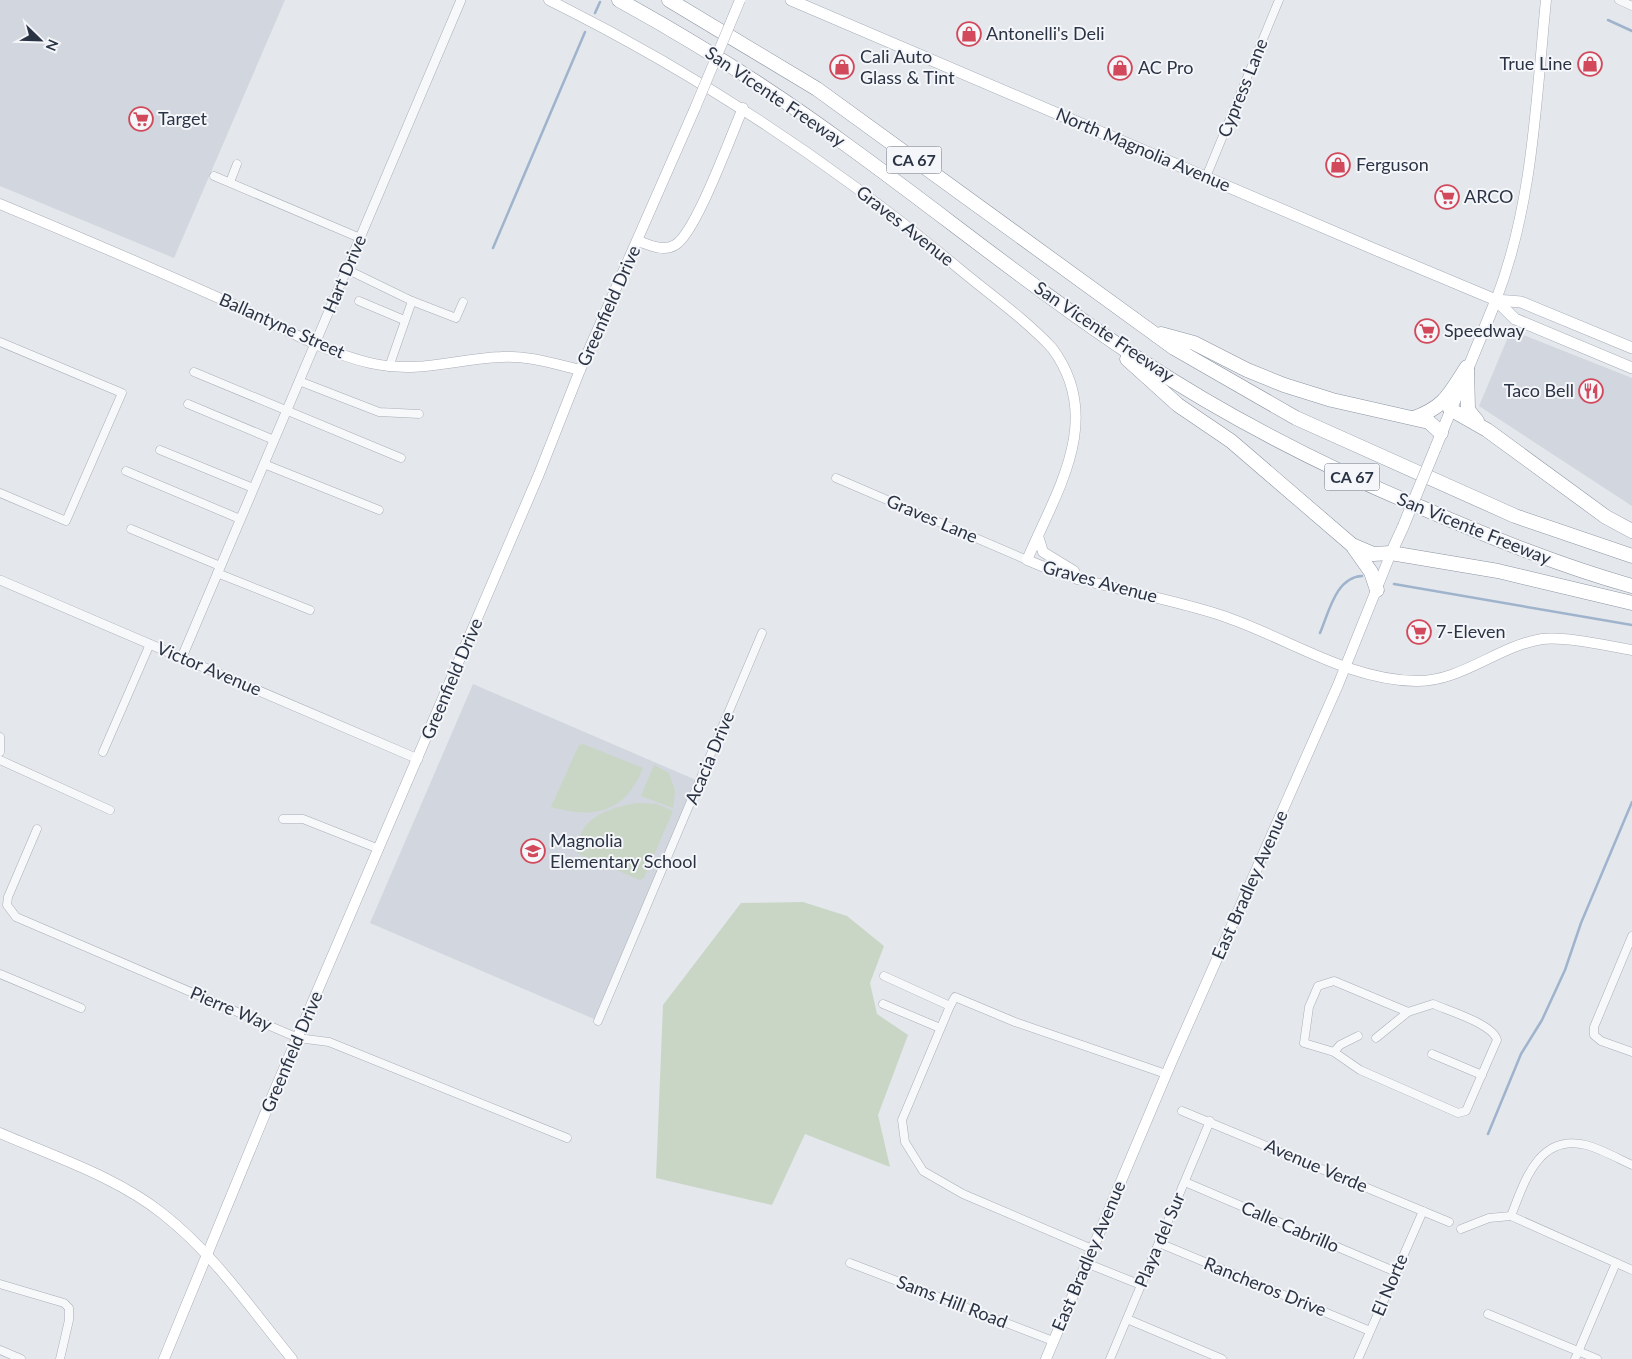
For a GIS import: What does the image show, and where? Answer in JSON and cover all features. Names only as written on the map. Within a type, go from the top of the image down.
[{"type":"highway","name":"San Vicente Freeway","points":[[619,0],[767,88],[1092,326],[1199,396],[1326,466],[1522,551],[1632,586]]},
{"type":"highway","name":"San Vicente Freeway","points":[[669,0],[817,89],[1174,348],[1280,409],[1329,434],[1515,516],[1632,556]]},
{"type":"highway","points":[[1092,326],[1178,405],[1231,441],[1352,545],[1371,572],[1377,590]]},
{"type":"highway","points":[[1151,331],[1194,343],[1246,370],[1284,385],[1332,400],[1429,422],[1440,433]]},
{"type":"highway","points":[[1413,418],[1434,410],[1445,400],[1467,367]]},
{"type":"highway","points":[[1467,367],[1468,410],[1487,430]]},
{"type":"highway","points":[[1450,409],[1487,430],[1606,517],[1632,531]]},
{"type":"highway","points":[[1352,545],[1373,554],[1391,553],[1498,571],[1632,603]]},
{"type":"main road","name":"Graves Avenue","points":[[550,0],[618,35],[743,108],[826,165],[931,245],[1035,332],[1056,354],[1073,389],[1077,426],[1069,462],[1027,560],[1077,579],[1223,616],[1345,667],[1387,680],[1419,681],[1448,675],[1542,639],[1632,650]]},
{"type":"main road","name":"Greenfield Drive","points":[[164,1359],[298,1038],[539,474],[580,370],[638,241],[740,0]]},
{"type":"main road","name":"North Magnolia Avenue","points":[[791,0],[1496,300],[1520,302],[1632,348]]},
{"type":"main road","points":[[1496,300],[1504,280],[1524,207],[1531,165],[1546,0]]},
{"type":"main road","points":[[638,241],[664,248],[682,240],[697,212],[743,108]]},
{"type":"main road","name":"Ballantyne Street","points":[[0,204],[184,282],[315,342],[368,362],[389,366],[443,366],[502,356],[546,361],[580,370]]},
{"type":"main road","name":"North Magnolia Avenue","points":[[1496,300],[1515,319],[1632,368]]},
{"type":"main road","name":"East Bradley Avenue","points":[[1046,1359],[1166,1074],[1345,667],[1496,300]]},
{"type":"main road","points":[[1038,536],[1043,552],[1074,571],[1077,579]]},
{"type":"main road","points":[[0,1133],[92,1173],[134,1194],[162,1213],[207,1253],[292,1359]]},
{"type":"street","name":"Hart Drive","points":[[182,657],[461,0]]},
{"type":"street","name":"Cypress Lane","points":[[1206,177],[1279,0]]},
{"type":"street","points":[[1619,0],[1632,6]]},
{"type":"street","points":[[230,182],[237,164]]},
{"type":"street","points":[[214,176],[360,238]]},
{"type":"street","points":[[346,269],[412,301],[456,318],[463,302]]},
{"type":"street","points":[[389,366],[412,301]]},
{"type":"street","points":[[359,302],[404,320]]},
{"type":"street","points":[[0,342],[122,393],[66,521],[0,494]]},
{"type":"street","points":[[194,372],[401,458]]},
{"type":"street","points":[[299,381],[379,412],[419,414]]},
{"type":"street","points":[[188,404],[274,440]]},
{"type":"street","points":[[160,450],[253,488]]},
{"type":"street","points":[[264,464],[379,510]]},
{"type":"street","points":[[126,471],[240,519]]},
{"type":"street","name":"Graves Lane","points":[[836,478],[1027,560]]},
{"type":"street","points":[[131,529],[310,610]]},
{"type":"street","name":"Victor Avenue","points":[[0,582],[182,657],[418,759]]},
{"type":"street","name":"Acacia Drive","points":[[598,1021],[762,632]]},
{"type":"street","points":[[103,752],[150,644]]},
{"type":"street","points":[[0,737],[0,752]]},
{"type":"street","points":[[0,760],[110,810]]},
{"type":"street","points":[[283,819],[303,820],[379,849]]},
{"type":"street","name":"Pierre Way","points":[[37,829],[6,905],[16,917],[298,1038],[329,1042],[567,1138]]},
{"type":"street","points":[[1632,936],[1594,1027],[1594,1035],[1601,1041],[1632,1052]]},
{"type":"street","points":[[0,974],[81,1008]]},
{"type":"street","points":[[884,976],[950,1006]]},
{"type":"street","points":[[1376,1038],[1408,1012],[1433,1004],[1487,1027],[1495,1034],[1497,1040],[1466,1111],[1458,1114],[1355,1066],[1334,1052],[1304,1044],[1309,1007],[1318,986],[1324,982],[1334,981],[1408,1012]]},
{"type":"street","points":[[1092,1249],[963,1194],[923,1171],[905,1142],[902,1120],[940,1028],[955,997],[1015,1022],[1166,1074]]},
{"type":"street","points":[[883,1004],[940,1028]]},
{"type":"street","points":[[1334,1052],[1340,1045],[1358,1036]]},
{"type":"street","points":[[1432,1054],[1482,1075]]},
{"type":"street","name":"Avenue Verde","points":[[1182,1111],[1210,1121],[1449,1222]]},
{"type":"street","name":"Playa del Sur","points":[[1110,1359],[1210,1121]]},
{"type":"street","points":[[1511,1216],[1529,1171],[1539,1158],[1557,1146],[1586,1145],[1632,1165]]},
{"type":"street","name":"Calle Cabrillo","points":[[1184,1182],[1396,1272]]},
{"type":"street","name":"El Norte","points":[[1358,1359],[1423,1211]]},
{"type":"street","points":[[1460,1229],[1489,1218],[1511,1216],[1632,1270]]},
{"type":"street","name":"Rancheros Drive","points":[[1159,1243],[1370,1331]]},
{"type":"street","name":"Sams Hill Road","points":[[850,1262],[1053,1341]]},
{"type":"street","points":[[1086,1263],[1141,1285]]},
{"type":"street","points":[[1577,1355],[1616,1263]]},
{"type":"street","points":[[0,1284],[64,1303],[69,1308],[69,1320],[60,1359]]},
{"type":"street","points":[[1488,1314],[1577,1355],[1596,1359]]},
{"type":"street","points":[[1127,1319],[1222,1359]]},
{"type":"street","points":[[0,1350],[20,1359]]},
{"type":"shaded area","points":[[0,0],[285,0],[174,258],[0,186]]},
{"type":"shaded area","points":[[1511,330],[1632,378],[1632,506],[1479,406]]},
{"type":"shaded area","name":"Magnolia Elementary School","points":[[473,684],[696,780],[594,1019],[370,923]]},
{"type":"green space","points":[[583,744],[643,768],[636,783],[627,795],[606,809],[594,812],[581,812],[551,807],[579,745]]},
{"type":"green space","points":[[654,765],[669,773],[675,791],[673,808],[641,796]]},
{"type":"green space","points":[[636,803],[657,804],[673,811],[644,878],[640,880],[577,853],[582,831],[595,817],[614,808]]},
{"type":"green space","points":[[803,902],[847,916],[884,946],[870,983],[877,1014],[908,1035],[878,1115],[890,1167],[805,1134],[772,1205],[656,1178],[663,1005],[741,903]]},
{"type":"waterway","points":[[595,13],[600,2]]},
{"type":"waterway","points":[[1608,20],[1632,31]]},
{"type":"waterway","points":[[493,248],[585,32]]},
{"type":"waterway","points":[[1320,633],[1330,606],[1340,589],[1346,582],[1362,576]]},
{"type":"waterway","points":[[1394,584],[1632,625]]},
{"type":"waterway","points":[[1488,1134],[1521,1054],[1542,1020],[1565,970],[1581,923],[1632,802]]},
{"type":"place","name":"Antonelli's Deli","points":[[969,34]]},
{"type":"place","name":"True Line","points":[[1590,64]]},
{"type":"place","name":"Cali Auto Glass & Tint","points":[[842,67]]},
{"type":"place","name":"AC Pro","points":[[1120,68]]},
{"type":"place","name":"Target","points":[[141,119]]},
{"type":"place","name":"Ferguson","points":[[1338,165]]},
{"type":"place","name":"ARCO","points":[[1447,197]]},
{"type":"place","name":"Speedway","points":[[1427,331]]},
{"type":"place","name":"Taco Bell","points":[[1591,391]]},
{"type":"place","name":"7-Eleven","points":[[1419,632]]},
{"type":"place","name":"Magnolia Elementary School","points":[[533,851]]}]
